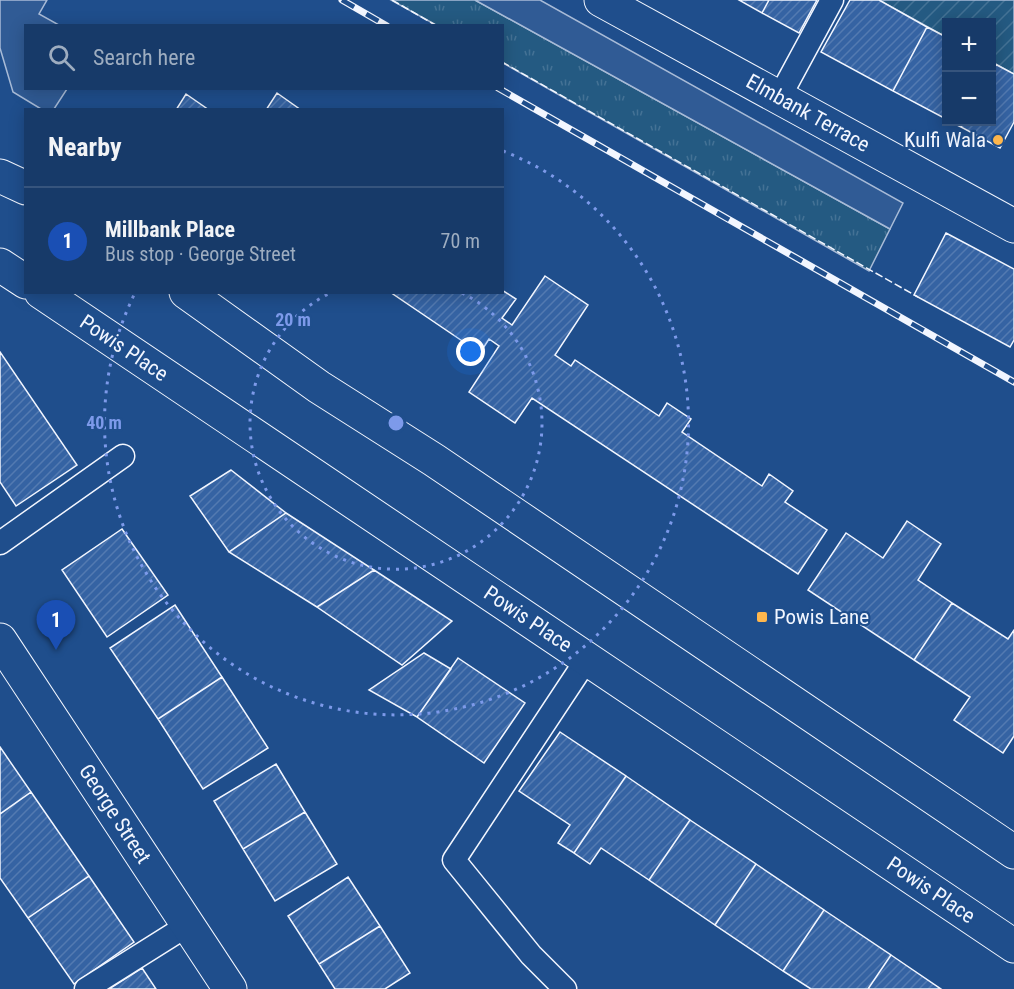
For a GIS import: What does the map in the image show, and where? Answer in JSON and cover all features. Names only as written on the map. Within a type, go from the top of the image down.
[{"type":"main road","name":"Elmbank Terrace","points":[[602,0],[1014,226]]},
{"type":"main road","points":[[0,177],[24,187]]},
{"type":"main road","points":[[0,265],[24,281]]},
{"type":"main road","name":"Powis Place","points":[[44,294],[1014,946]]},
{"type":"main road","points":[[189,294],[320,387],[444,467],[1014,852]]},
{"type":"main road","name":"George Street","points":[[0,640],[230,989]]},
{"type":"lane","points":[[779,98],[832,0]]},
{"type":"lane","points":[[0,543],[123,456]]},
{"type":"lane","points":[[565,989],[531,955],[454,860],[587,659]]},
{"type":"lane","points":[[86,989],[188,925]]},
{"type":"green space","points":[[391,0],[475,0],[890,229],[869,271],[504,64],[504,24],[434,24]]},
{"type":"green space","points":[[879,0],[1014,0],[1014,74],[996,64],[996,18],[942,18],[942,35]]},
{"type":"shaded area","points":[[0,0],[47,0],[39,14],[57,24],[24,24],[24,90],[66,90],[55,108],[39,108],[13,92],[0,48]]},
{"type":"shaded area","points":[[475,0],[540,0],[903,203],[890,229]]},
{"type":"building","points":[[739,0],[769,0],[762,13]]},
{"type":"building","points":[[769,0],[817,0],[799,33],[762,13]]},
{"type":"building","points":[[850,0],[879,0],[927,27],[893,91],[821,52]]},
{"type":"building","points":[[927,27],[942,35],[942,117],[893,91]]},
{"type":"building","points":[[996,65],[1014,74],[1014,122],[1000,148],[961,127],[996,126]]},
{"type":"building","points":[[277,93],[298,108],[267,108]]},
{"type":"building","points":[[186,94],[206,108],[177,108]]},
{"type":"building","points":[[946,233],[1014,269],[1014,340],[1010,347],[914,295]]},
{"type":"building","points":[[545,276],[588,305],[555,355],[571,366],[575,360],[659,416],[667,403],[691,419],[682,432],[762,486],[769,474],[793,491],[785,502],[827,530],[798,574],[532,398],[515,423],[469,392],[499,346],[489,339],[480,353],[393,294],[504,294],[504,291],[516,299],[502,318],[512,325]]},
{"type":"building","points":[[0,352],[77,465],[16,506],[0,482]]},
{"type":"building","points":[[231,470],[286,513],[229,552],[190,496]]},
{"type":"building","points":[[286,513],[374,570],[317,607],[229,552]]},
{"type":"building","points":[[907,521],[941,544],[918,580],[952,603],[914,660],[808,590],[846,533],[883,558]]},
{"type":"building","points":[[122,529],[168,595],[107,637],[62,570]]},
{"type":"building","points":[[374,570],[452,621],[402,665],[317,607]]},
{"type":"building","points":[[952,603],[1008,639],[1014,630],[1014,736],[1003,753],[954,720],[970,697],[914,660]]},
{"type":"building","points":[[175,605],[222,677],[158,719],[110,648]]},
{"type":"building","points":[[424,653],[451,669],[417,717],[369,690]]},
{"type":"building","points":[[458,658],[525,703],[484,763],[417,717]]},
{"type":"building","points":[[222,677],[268,748],[203,789],[158,719]]},
{"type":"building","points":[[560,732],[626,776],[574,853],[558,843],[570,825],[519,791]]},
{"type":"building","points":[[0,747],[31,792],[0,814]]},
{"type":"building","points":[[276,764],[305,812],[243,849],[214,801]]},
{"type":"building","points":[[626,776],[690,820],[649,880],[601,848],[590,864],[574,853]]},
{"type":"building","points":[[31,792],[89,876],[28,918],[0,878],[0,814]]},
{"type":"building","points":[[305,812],[337,864],[275,901],[243,849]]},
{"type":"building","points":[[690,820],[756,864],[715,925],[649,880]]},
{"type":"building","points":[[756,864],[824,910],[783,971],[715,925]]},
{"type":"building","points":[[89,876],[134,942],[74,984],[28,918]]},
{"type":"building","points":[[348,877],[380,926],[319,964],[288,916]]},
{"type":"building","points":[[824,910],[891,955],[868,989],[811,989],[783,971]]},
{"type":"building","points":[[380,926],[410,973],[385,989],[335,989],[319,964]]},
{"type":"building","points":[[891,955],[941,989],[868,989]]},
{"type":"building","points":[[142,968],[156,989],[109,989]]},
{"type":"railway","points":[[342,0],[384,24]]},
{"type":"railway","points":[[502,90],[1014,382]]},
{"type":"fence","points":[[392,0],[434,24]]},
{"type":"fence","points":[[504,63],[918,297]]},
{"type":"place","name":"Kulfi Wala","points":[[998,140]]},
{"type":"place","name":"Powis Lane","points":[[762,617]]},
{"type":"place","name":"Millbank Place","points":[[56,650]]}]
